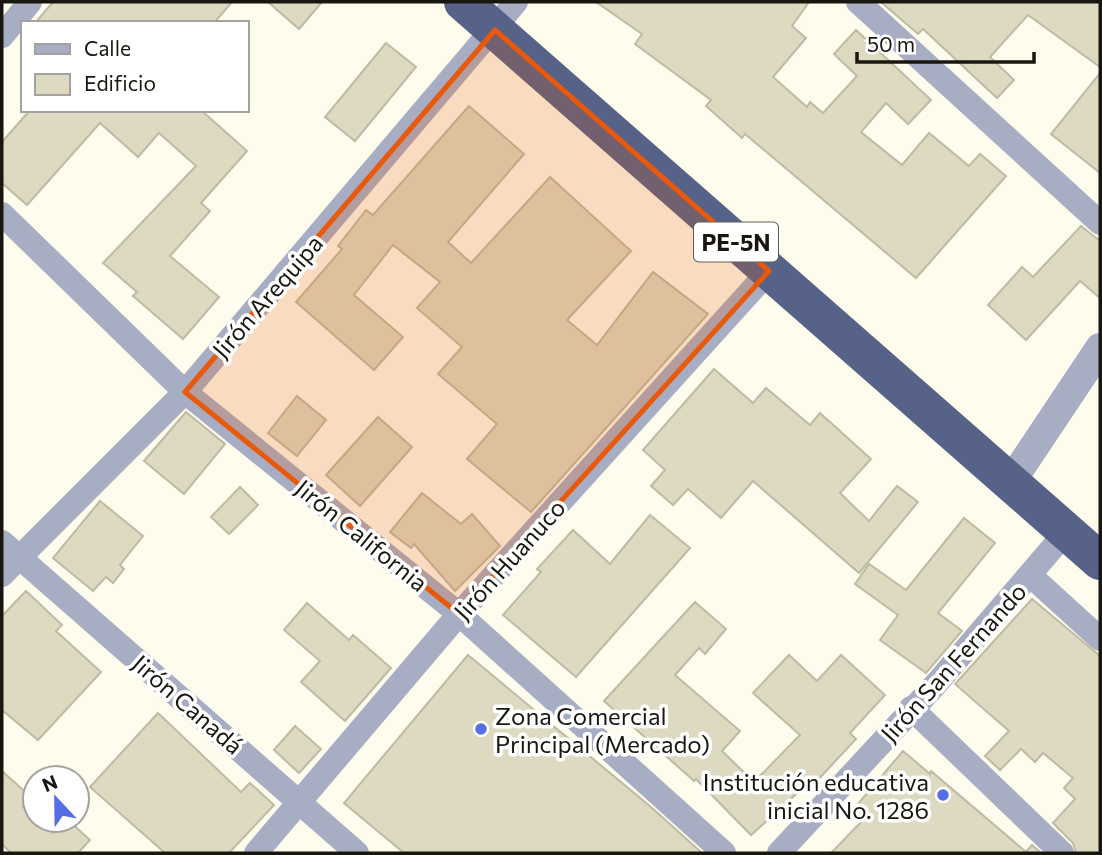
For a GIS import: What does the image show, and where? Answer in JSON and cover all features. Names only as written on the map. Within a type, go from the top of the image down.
[{"type":"highway","name":"PE-5N","points":[[463,2],[510,11],[769,271],[1100,561]]},
{"type":"street","points":[[2,36],[30,2]]},
{"type":"street","points":[[858,2],[1100,223]]},
{"type":"street","name":"Jirón Arequipa","points":[[2,575],[10,549],[184,392],[510,11]]},
{"type":"street","name":"Jirón California","points":[[2,214],[184,392],[459,614],[724,853]]},
{"type":"street","name":"Jirón Huanuco","points":[[256,853],[459,614],[769,271]]},
{"type":"street","points":[[1010,483],[1100,348]]},
{"type":"street","name":"Jirón San Fernando","points":[[779,853],[1031,576],[1067,531]]},
{"type":"street","name":"Jirón Canadá","points":[[10,549],[356,853]]},
{"type":"street","points":[[1031,576],[1100,639]]},
{"type":"street","points":[[912,708],[1062,853]]},
{"type":"highlighted area","points":[[495,30],[769,271],[459,614],[185,392]]},
{"type":"building","points":[[53,2],[232,2],[216,21],[37,21]]},
{"type":"building","points":[[268,2],[322,2],[299,29]]},
{"type":"building","points":[[596,2],[809,2],[792,26],[806,38],[773,77],[807,107],[810,102],[823,113],[857,76],[834,54],[856,30],[931,100],[908,124],[886,103],[861,132],[902,165],[929,133],[969,166],[980,154],[1006,176],[916,278],[745,134],[742,138],[706,106],[711,100],[635,44],[642,34]]},
{"type":"building","points":[[881,2],[1100,2],[1100,67],[1028,15],[990,57],[1014,80],[997,98],[923,29],[918,34]]},
{"type":"building","points":[[386,43],[416,67],[355,141],[325,117]]},
{"type":"building","points":[[1100,73],[1100,173],[1051,134]]},
{"type":"building","points":[[469,106],[524,154],[448,242],[471,263],[550,177],[631,251],[567,320],[597,345],[653,272],[708,314],[531,512],[467,459],[497,424],[438,374],[462,347],[417,308],[440,282],[393,245],[354,295],[403,337],[374,370],[296,302],[342,249],[338,246],[366,210],[373,215]]},
{"type":"building","points":[[28,112],[203,112],[247,151],[201,203],[210,211],[170,256],[219,297],[183,339],[133,296],[137,292],[103,263],[196,166],[159,133],[138,157],[100,123],[27,205],[2,183],[2,142]]},
{"type":"building","points":[[1081,226],[1100,241],[1100,298],[1080,281],[1026,340],[988,305],[1022,267],[1033,277]]},
{"type":"building","points":[[714,369],[753,403],[766,388],[810,425],[820,413],[871,459],[840,493],[869,521],[897,486],[918,502],[859,573],[753,481],[721,518],[688,489],[673,505],[651,486],[665,470],[643,450]]},
{"type":"building","points":[[297,396],[326,420],[297,456],[268,433]]},
{"type":"building","points":[[186,412],[225,444],[184,494],[144,461]]},
{"type":"building","points":[[378,417],[412,447],[360,506],[326,475]]},
{"type":"building","points":[[240,487],[258,505],[229,534],[211,517]]},
{"type":"building","points":[[422,493],[461,524],[472,514],[500,546],[455,591],[414,544],[411,548],[390,532]]},
{"type":"building","points":[[100,501],[143,536],[120,565],[124,569],[113,583],[106,577],[93,591],[53,558]]},
{"type":"building","points":[[650,515],[690,548],[576,677],[503,615],[541,572],[537,569],[573,530],[610,564]]},
{"type":"building","points":[[964,518],[995,543],[938,613],[962,631],[926,673],[880,640],[898,615],[855,584],[869,564],[906,590]]},
{"type":"building","points":[[26,591],[62,625],[56,631],[101,672],[38,740],[2,710],[2,616]]},
{"type":"building","points":[[1032,599],[1100,656],[1100,853],[1076,853],[1073,843],[1053,823],[1075,799],[1064,788],[1073,778],[1043,753],[1035,762],[1021,749],[1000,770],[985,756],[1009,731],[955,684]]},
{"type":"building","points":[[695,602],[726,629],[705,654],[699,648],[675,675],[740,731],[722,751],[754,782],[800,735],[753,693],[789,655],[817,681],[841,655],[885,695],[850,733],[856,739],[815,783],[812,780],[751,835],[696,779],[694,781],[604,701]]},
{"type":"building","points":[[307,603],[349,640],[353,635],[391,668],[345,721],[301,682],[320,661],[284,630]]},
{"type":"building","name":"Zona Comercial Principal (Mercado)","points":[[468,655],[651,807],[702,853],[404,853],[344,803]]},
{"type":"building","points":[[158,713],[241,792],[250,783],[274,805],[229,853],[165,853],[91,786]]},
{"type":"building","points":[[295,726],[321,749],[299,773],[274,750]]},
{"type":"building","points":[[903,751],[930,774],[931,771],[1026,852],[1032,845],[1041,853],[831,853],[862,821],[851,812]]},
{"type":"building","points":[[2,771],[21,788],[21,834],[83,834],[90,840],[78,853],[11,853],[2,844]]},
{"type":"place","name":"Zona Comercial Principal (Mercado)","points":[[481,729]]},
{"type":"place","name":"Institución educativa inicial No. 1286","points":[[943,795]]}]
